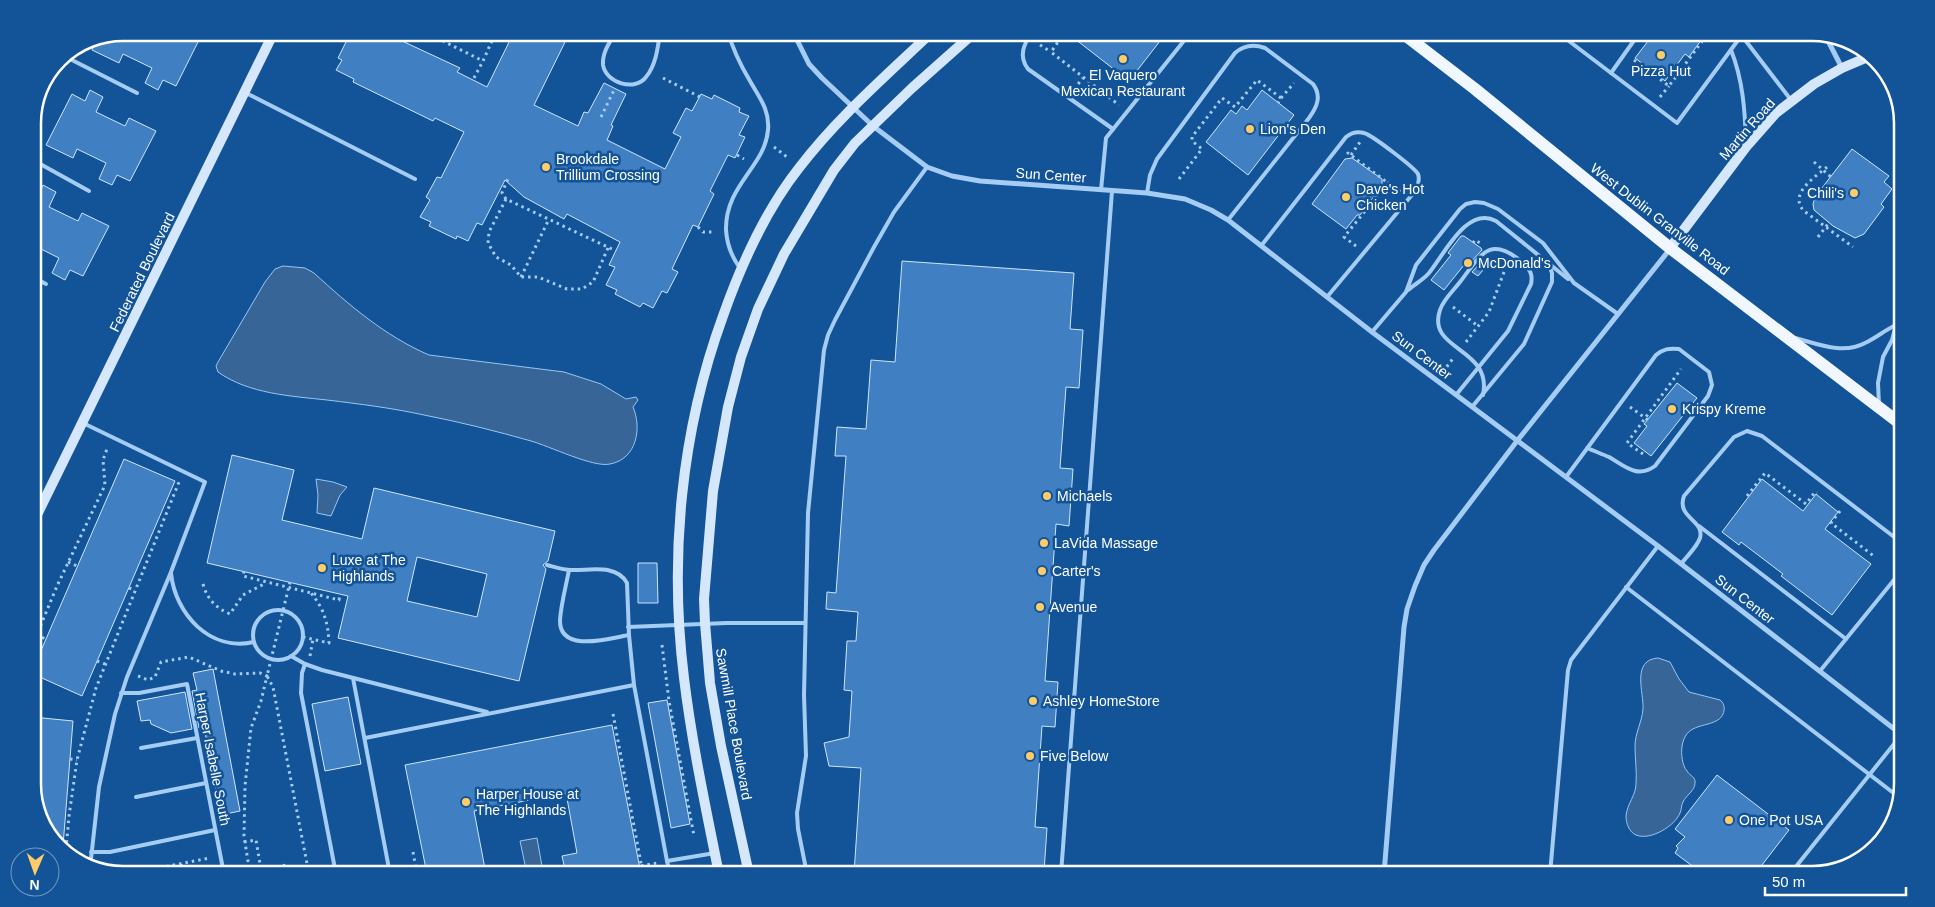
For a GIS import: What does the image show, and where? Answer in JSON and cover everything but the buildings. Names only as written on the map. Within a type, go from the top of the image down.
[{"type":"main road","name":"West Dublin Granville Road","points":[[1421,41],[1475,89],[1670,248],[1894,419]]},
{"type":"street","name":"Federated Boulevard","points":[[41,507],[270,41]]},
{"type":"street","name":"Sun Center","points":[[798,41],[809,64],[854,108],[873,126],[927,167],[952,176],[980,181],[1147,193],[1185,199],[1211,210],[1228,220],[1372,332],[1658,546],[1894,729]]},
{"type":"street","points":[[717,866],[697,764],[684,677],[678,556],[687,450],[708,356],[741,270],[769,215],[788,183],[800,166],[854,108],[923,41]]},
{"type":"street","name":"Sawmill Place Boulevard","points":[[747,866],[721,746],[710,683],[704,623],[704,599],[713,491],[728,407],[741,357],[758,309],[784,254],[834,170],[855,143],[964,41]]},
{"type":"street","points":[[1830,44],[1842,68]]},
{"type":"street","name":"Martin Road","points":[[1670,248],[1746,147],[1776,113],[1814,84],[1842,68],[1863,59]]},
{"type":"street","points":[[1385,866],[1404,627],[1407,609],[1424,565],[1517,441],[1670,248]]},
{"type":"lane","points":[[611,41],[606,49],[604,66],[606,73],[617,82],[628,85],[636,84],[645,79],[656,57],[659,41]]},
{"type":"lane","points":[[732,41],[739,60],[766,107],[768,118],[768,130],[762,151],[730,202],[726,216],[730,253],[741,270]]},
{"type":"lane","points":[[1026,41],[1023,61],[1028,69],[1113,129]]},
{"type":"lane","points":[[1101,190],[1104,142],[1184,41]]},
{"type":"lane","points":[[1569,41],[1677,123],[1738,41]]},
{"type":"lane","points":[[1611,73],[1634,41]]},
{"type":"lane","points":[[1748,41],[1791,100]]},
{"type":"lane","points":[[1147,193],[1150,175],[1157,159],[1239,50],[1249,46],[1265,48],[1313,84],[1318,92],[1318,101],[1315,109],[1228,220]]},
{"type":"lane","points":[[1731,50],[1737,65],[1744,98],[1746,147]]},
{"type":"lane","points":[[72,60],[137,93]]},
{"type":"lane","points":[[246,93],[416,179]]},
{"type":"lane","points":[[1261,246],[1346,137],[1360,132],[1369,135],[1415,169],[1419,182],[1416,190],[1327,297]]},
{"type":"lane","points":[[41,165],[88,191]]},
{"type":"lane","points":[[806,866],[798,829],[797,813],[806,756],[804,695],[808,513],[824,350],[828,335],[874,247],[894,212],[927,167]]},
{"type":"lane","points":[[1062,866],[1112,191]]},
{"type":"lane","points":[[1406,292],[1413,270],[1421,258],[1460,209],[1466,204],[1475,202],[1484,203],[1498,209],[1543,243],[1574,284]]},
{"type":"lane","points":[[1372,332],[1406,292],[1427,275],[1465,225],[1481,218],[1496,221],[1574,284],[1618,314]]},
{"type":"lane","points":[[1456,395],[1479,367],[1508,331],[1532,278],[1530,269],[1526,265],[1512,254],[1501,249],[1489,250],[1480,256],[1439,312],[1438,325],[1442,334],[1450,344],[1471,357],[1479,367],[1484,380],[1483,395]]},
{"type":"lane","points":[[1472,407],[1529,335],[1552,282],[1552,273],[1546,262]]},
{"type":"lane","points":[[41,281],[46,284]]},
{"type":"lane","points":[[1785,336],[1842,349],[1863,344],[1880,332],[1894,326]]},
{"type":"lane","points":[[1879,407],[1879,371],[1882,357],[1892,340],[1894,332]]},
{"type":"lane","points":[[1566,477],[1621,401],[1656,355],[1667,349],[1679,349],[1705,368],[1711,378],[1711,391],[1655,466],[1650,470],[1640,472],[1629,470],[1609,457],[1587,448]]},
{"type":"lane","points":[[83,423],[206,482],[121,693],[104,761],[96,809],[91,859]]},
{"type":"lane","points":[[1681,564],[1698,543],[1701,536],[1700,528],[1683,510],[1684,496],[1734,437],[1747,431],[1762,436],[1894,537]]},
{"type":"lane","points":[[1695,522],[1846,639]]},
{"type":"lane","points":[[1551,866],[1570,660],[1658,546]]},
{"type":"lane","points":[[547,565],[569,570],[592,568],[612,572],[622,576],[627,583],[628,627],[634,685],[668,866]]},
{"type":"lane","points":[[569,570],[560,618],[561,627],[565,634],[573,640],[585,642],[629,635]]},
{"type":"lane","points":[[171,572],[175,595],[185,613],[195,625],[210,636],[226,642],[243,644],[254,642]]},
{"type":"lane","points":[[1820,671],[1894,580]]},
{"type":"lane","points":[[1626,587],[1893,792]]},
{"type":"lane","points":[[282,610],[292,614],[297,619],[301,626],[302,637],[299,648],[291,656],[279,660],[271,659],[264,656],[254,642],[253,636],[257,621],[269,611],[282,610]]},
{"type":"lane","points":[[628,627],[704,623],[805,623]]},
{"type":"lane","points":[[291,656],[305,664],[353,678],[490,713]]},
{"type":"lane","points":[[305,664],[302,673],[301,693],[334,866]]},
{"type":"lane","points":[[353,678],[389,866]]},
{"type":"lane","name":"Harper Isabelle South","points":[[121,693],[139,693],[187,684],[223,866]]},
{"type":"lane","points":[[365,738],[634,685]]},
{"type":"lane","points":[[142,748],[197,738]]},
{"type":"lane","points":[[1797,866],[1894,745]]},
{"type":"lane","points":[[136,797],[206,783]]},
{"type":"lane","points":[[92,852],[110,852],[215,830]]},
{"type":"lane","points":[[667,861],[715,853]]},
{"type":"path","points":[[443,41],[482,61]]},
{"type":"path","points":[[474,78],[492,41]]},
{"type":"path","points":[[1050,52],[1059,41]]},
{"type":"path","points":[[1619,79],[1635,59],[1669,86],[1703,41]]},
{"type":"path","points":[[1040,45],[1127,112]]},
{"type":"path","points":[[1278,103],[1301,75]]},
{"type":"path","points":[[663,78],[700,96]]},
{"type":"path","points":[[1235,107],[1257,80],[1281,98]]},
{"type":"path","points":[[601,117],[617,82]]},
{"type":"path","points":[[1179,179],[1202,149],[1192,141],[1192,137],[1222,98],[1239,110]]},
{"type":"path","points":[[774,147],[787,157]]},
{"type":"path","points":[[1343,160],[1348,153],[1400,191],[1408,180],[1419,182]]},
{"type":"path","points":[[737,155],[744,159]]},
{"type":"path","points":[[1814,162],[1831,177]]},
{"type":"path","points":[[1827,167],[1802,190],[1799,201],[1804,211],[1827,226],[1853,247]]},
{"type":"path","points":[[509,176],[502,193],[506,199],[616,251]]},
{"type":"path","points":[[1364,252],[1344,236],[1388,183]]},
{"type":"path","points":[[506,199],[489,232],[488,243],[496,257],[511,265],[521,277]]},
{"type":"path","points":[[521,277],[549,219]]},
{"type":"path","points":[[1818,237],[1827,226]]},
{"type":"path","points":[[698,227],[704,232],[715,232]]},
{"type":"path","points":[[521,277],[538,277],[567,289],[582,289],[593,282],[608,248]]},
{"type":"path","points":[[1464,345],[1489,312],[1504,272],[1500,259]]},
{"type":"path","points":[[1450,306],[1478,326]]},
{"type":"path","points":[[1436,380],[1456,354]]},
{"type":"path","points":[[1643,454],[1627,443],[1681,369]]},
{"type":"path","points":[[1621,401],[1646,419]]},
{"type":"path","points":[[41,624],[102,492],[106,481],[102,460],[108,446]]},
{"type":"path","points":[[65,842],[77,760],[90,710],[105,664],[162,517],[184,472]]},
{"type":"path","points":[[1747,496],[1765,473],[1806,504],[1815,492],[1822,497]]},
{"type":"path","points":[[102,492],[108,494]]},
{"type":"path","points":[[1834,506],[1841,511],[1831,523],[1875,558]]},
{"type":"path","points":[[68,562],[77,566]]},
{"type":"path","points":[[244,571],[243,576],[339,600],[340,594]]},
{"type":"path","points":[[203,584],[207,595],[214,604],[230,614],[243,595],[266,582]]},
{"type":"path","points":[[248,866],[244,842],[244,800],[250,734],[267,676],[290,582]]},
{"type":"path","points":[[129,588],[134,590]]},
{"type":"path","points":[[302,637],[329,643],[325,614],[311,593]]},
{"type":"path","points":[[41,637],[46,639]]},
{"type":"path","points":[[662,645],[669,701],[694,836]]},
{"type":"path","points":[[136,675],[148,680],[155,677],[161,662],[189,657],[221,671],[267,676],[273,687],[307,866]]},
{"type":"path","points":[[98,661],[105,664]]},
{"type":"path","points":[[613,714],[641,866],[667,861]]},
{"type":"path","points":[[70,759],[77,760]]},
{"type":"path","points":[[244,842],[256,840],[260,866]]},
{"type":"path","points":[[413,852],[416,866]]},
{"type":"path","points":[[170,866],[221,856]]},
{"type":"path","points":[[281,866],[286,865]]},
{"type":"water","points":[[283,266],[305,268],[314,273],[354,308],[397,339],[429,355],[564,372],[601,384],[626,399],[636,397],[638,400],[633,407],[636,415],[637,433],[632,449],[619,461],[610,464],[593,463],[531,441],[491,430],[388,408],[271,393],[230,379],[218,372],[216,366],[265,282],[275,269]]},
{"type":"water","points":[[316,479],[347,487],[340,495],[331,516],[317,513],[318,495]]},
{"type":"water","points":[[1658,658],[1670,662],[1689,692],[1720,700],[1724,705],[1724,711],[1719,719],[1691,730],[1684,739],[1682,746],[1683,763],[1685,769],[1695,779],[1695,783],[1694,788],[1682,803],[1681,812],[1668,827],[1655,834],[1642,836],[1631,832],[1626,816],[1636,788],[1635,741],[1643,709],[1642,671],[1644,665],[1650,660]]},
{"type":"water","points":[[537,838],[542,866],[525,866],[520,841]]},
{"type":"place","name":"Pizza Hut","points":[[1661,55]]},
{"type":"place","name":"El Vaquero Mexican Restaurant","points":[[1123,59]]},
{"type":"place","name":"Lion's Den","points":[[1250,129]]},
{"type":"place","name":"Brookdale Trillium Crossing","points":[[546,167]]},
{"type":"place","name":"Chili's","points":[[1854,193]]},
{"type":"place","name":"Dave's Hot Chicken","points":[[1346,197]]},
{"type":"place","name":"McDonald's","points":[[1468,263]]},
{"type":"place","name":"Krispy Kreme","points":[[1672,409]]},
{"type":"place","name":"Michaels","points":[[1047,496]]},
{"type":"place","name":"LaVida Massage","points":[[1044,543]]},
{"type":"place","name":"Luxe at The Highlands","points":[[322,568]]},
{"type":"place","name":"Carter's","points":[[1042,571]]},
{"type":"place","name":"Avenue","points":[[1040,607]]},
{"type":"place","name":"Ashley HomeStore","points":[[1033,701]]},
{"type":"place","name":"Five Below","points":[[1030,756]]},
{"type":"place","name":"Harper House at The Highlands","points":[[466,802]]},
{"type":"place","name":"One Pot USA","points":[[1729,820]]}]
